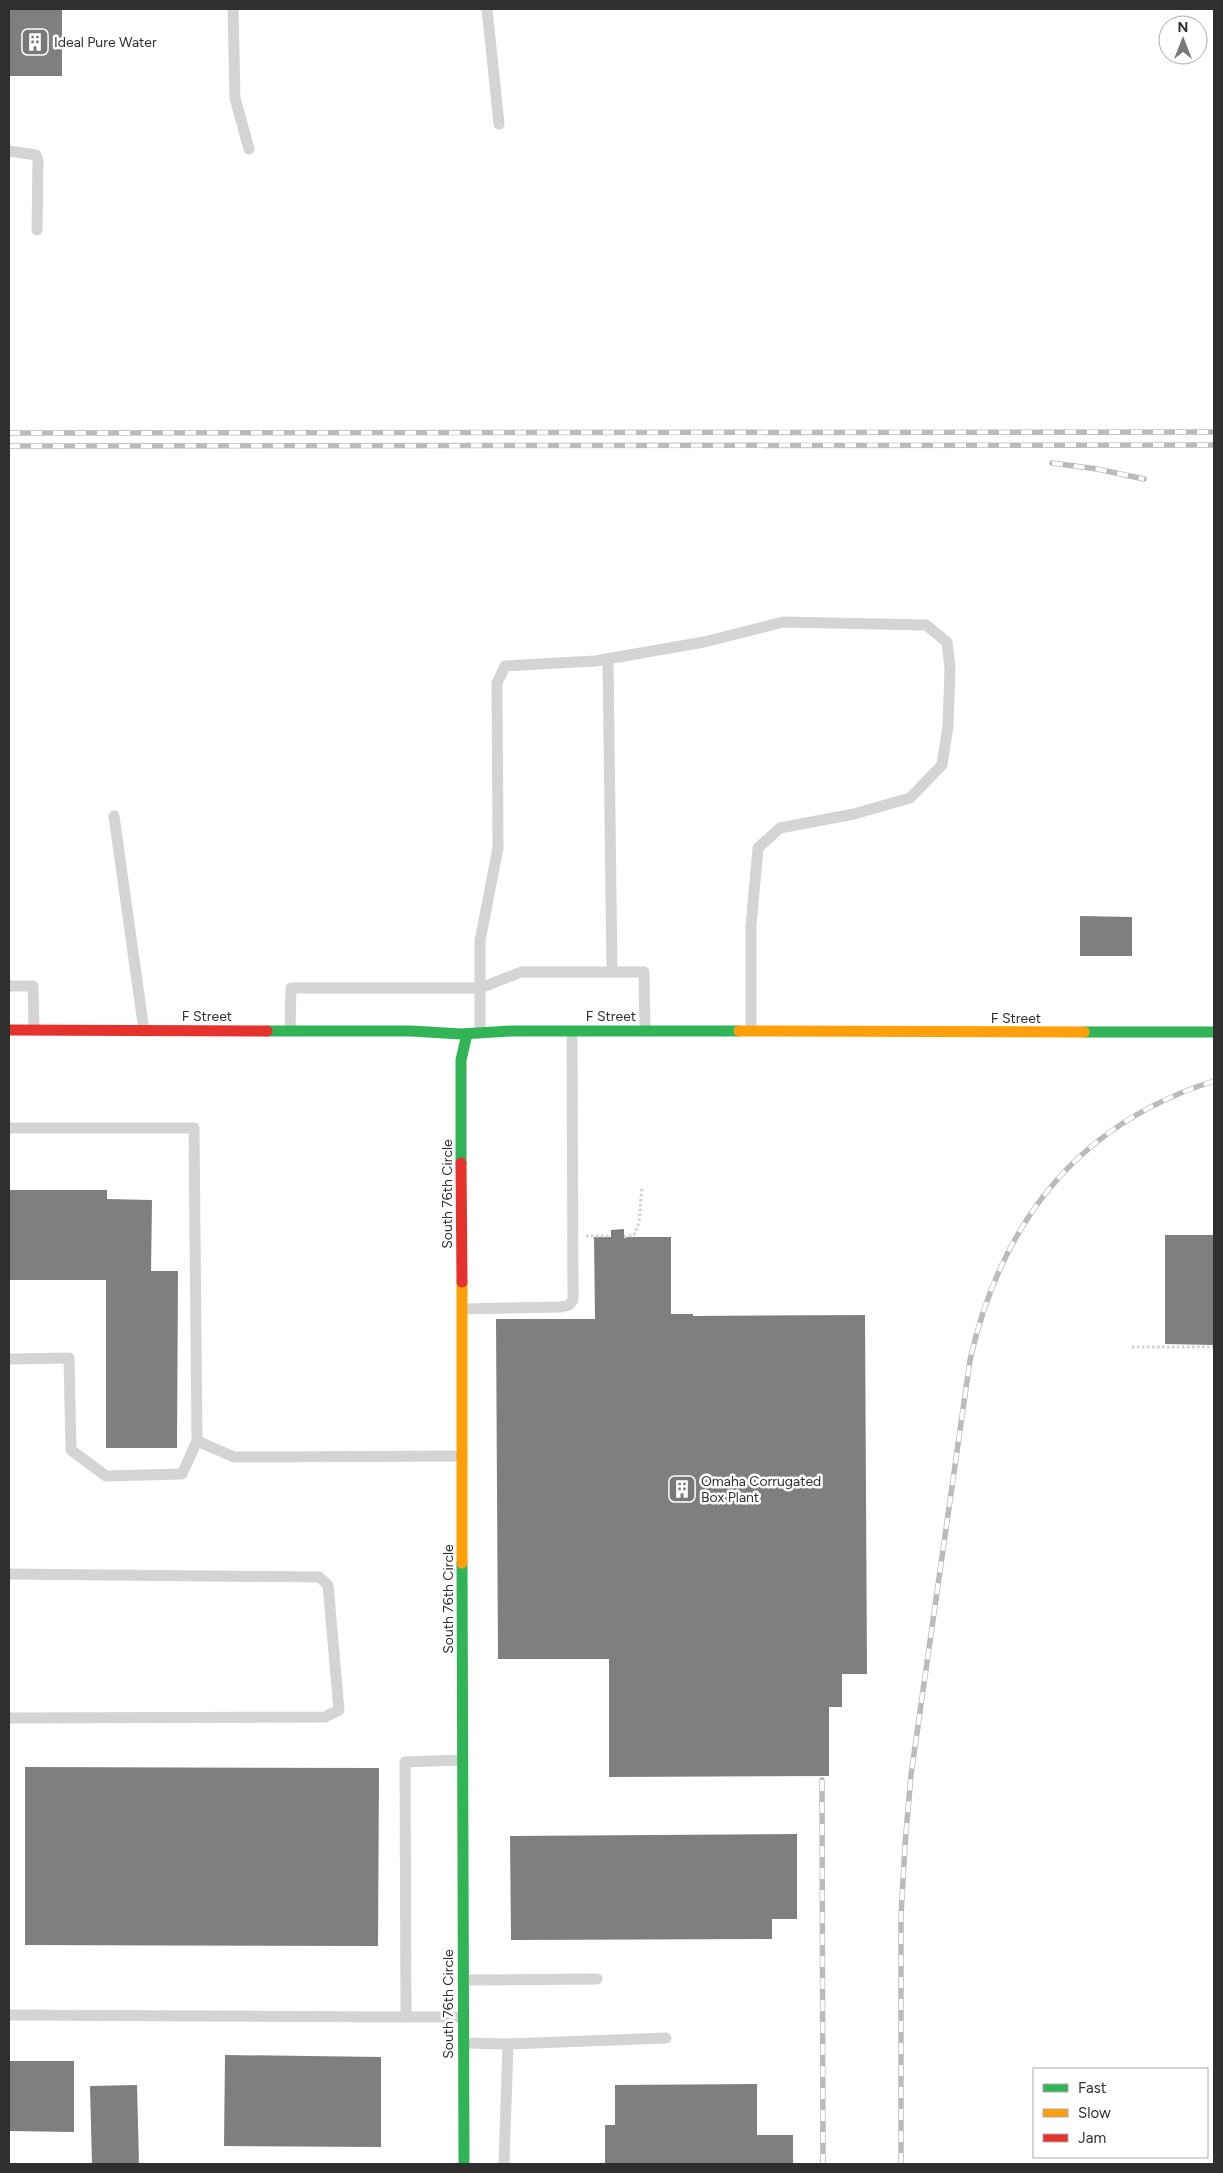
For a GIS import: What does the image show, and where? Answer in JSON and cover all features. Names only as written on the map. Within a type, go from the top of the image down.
[{"type":"street","name":"F Street","points":[[9,1030],[467,1034],[510,1031],[1214,1032]]},
{"type":"street","name":"South 76th Circle","points":[[464,2164],[461,1060],[467,1034]]},
{"type":"lane","points":[[234,9],[235,98],[248,149]]},
{"type":"lane","points":[[487,9],[499,124]]},
{"type":"lane","points":[[9,151],[36,155],[38,160],[37,230]]},
{"type":"lane","points":[[480,1033],[480,941],[498,848],[497,683],[506,666],[608,659],[704,642],[783,622],[926,625],[947,642],[950,668],[948,726],[942,765],[910,798],[854,814],[780,828],[758,848],[751,926],[751,1032]]},
{"type":"lane","points":[[608,659],[612,972]]},
{"type":"lane","points":[[114,816],[144,1031]]},
{"type":"lane","points":[[290,1031],[291,988],[480,988],[521,972],[644,972],[645,1031]]},
{"type":"lane","points":[[9,986],[33,986],[34,1030]]},
{"type":"lane","points":[[462,1309],[561,1308],[569,1305],[573,1300],[572,1031]]},
{"type":"lane","points":[[9,1128],[194,1128],[197,1441],[182,1474],[106,1476],[71,1450],[69,1358],[9,1358]]},
{"type":"lane","points":[[197,1441],[234,1457],[463,1456]]},
{"type":"lane","points":[[9,1574],[319,1577],[328,1585],[339,1710],[325,1717],[9,1718]]},
{"type":"lane","points":[[406,2017],[405,1762],[463,1760]]},
{"type":"lane","points":[[463,1980],[598,1979]]},
{"type":"lane","points":[[9,2015],[464,2017]]},
{"type":"lane","points":[[464,2043],[508,2044],[666,2038]]},
{"type":"lane","points":[[504,2164],[508,2044]]},
{"type":"path","points":[[624,1237],[634,1235],[638,1228],[642,1186]]},
{"type":"path","points":[[583,1236],[611,1236]]},
{"type":"path","points":[[1132,1348],[1214,1346]]},
{"type":"building","name":"Ideal Pure Water","points":[[9,9],[62,9],[62,76],[9,76]]},
{"type":"building","points":[[1080,916],[1132,917],[1132,956],[1080,956]]},
{"type":"building","points":[[9,1190],[107,1190],[107,1199],[152,1200],[151,1271],[178,1271],[177,1448],[106,1448],[106,1280],[9,1280]]},
{"type":"building","name":"Omaha Corrugated Box Plant","points":[[624,1229],[624,1237],[671,1237],[671,1314],[693,1314],[693,1316],[865,1315],[867,1674],[842,1674],[842,1707],[829,1707],[829,1776],[609,1777],[609,1659],[498,1659],[496,1319],[595,1319],[594,1237],[611,1237],[611,1230]]},
{"type":"building","points":[[1165,1235],[1214,1235],[1214,1345],[1165,1344]]},
{"type":"building","points":[[25,1767],[379,1768],[378,1946],[25,1945]]},
{"type":"building","points":[[797,1834],[797,1919],[772,1919],[772,1939],[511,1940],[510,1836]]},
{"type":"building","points":[[225,2055],[381,2057],[381,2147],[224,2146]]},
{"type":"building","points":[[9,2061],[74,2061],[74,2132],[9,2131]]},
{"type":"building","points":[[757,2084],[757,2135],[793,2135],[793,2164],[605,2164],[605,2125],[615,2125],[615,2085]]},
{"type":"building","points":[[137,2085],[139,2164],[92,2164],[90,2086]]},
{"type":"railway","points":[[9,433],[1214,432]]},
{"type":"railway","points":[[9,446],[1214,445]]},
{"type":"railway","points":[[1052,463],[1097,469],[1144,479]]},
{"type":"railway","points":[[901,2164],[901,1916],[911,1775],[970,1360],[984,1310],[1002,1265],[1025,1223],[1052,1185],[1085,1152],[1122,1123],[1165,1100],[1214,1081]]},
{"type":"railway","points":[[822,1780],[823,2164]]},
{"type":"traffic: fast","points":[[267,1031],[411,1031],[461,1034],[511,1031],[739,1031]]},
{"type":"traffic: fast","points":[[1084,1032],[1214,1032]]},
{"type":"traffic: fast","points":[[461,1163],[461,1060],[467,1034]]},
{"type":"traffic: fast","points":[[462,1563],[464,2164]]},
{"type":"traffic: slow","points":[[739,1031],[1084,1032]]},
{"type":"traffic: slow","points":[[462,1282],[462,1563]]},
{"type":"traffic: jam","points":[[9,1030],[267,1031]]},
{"type":"traffic: jam","points":[[461,1163],[462,1282]]},
{"type":"place","name":"Ideal Pure Water","points":[[35,42]]},
{"type":"place","name":"Omaha Corrugated Box Plant","points":[[682,1489]]}]
